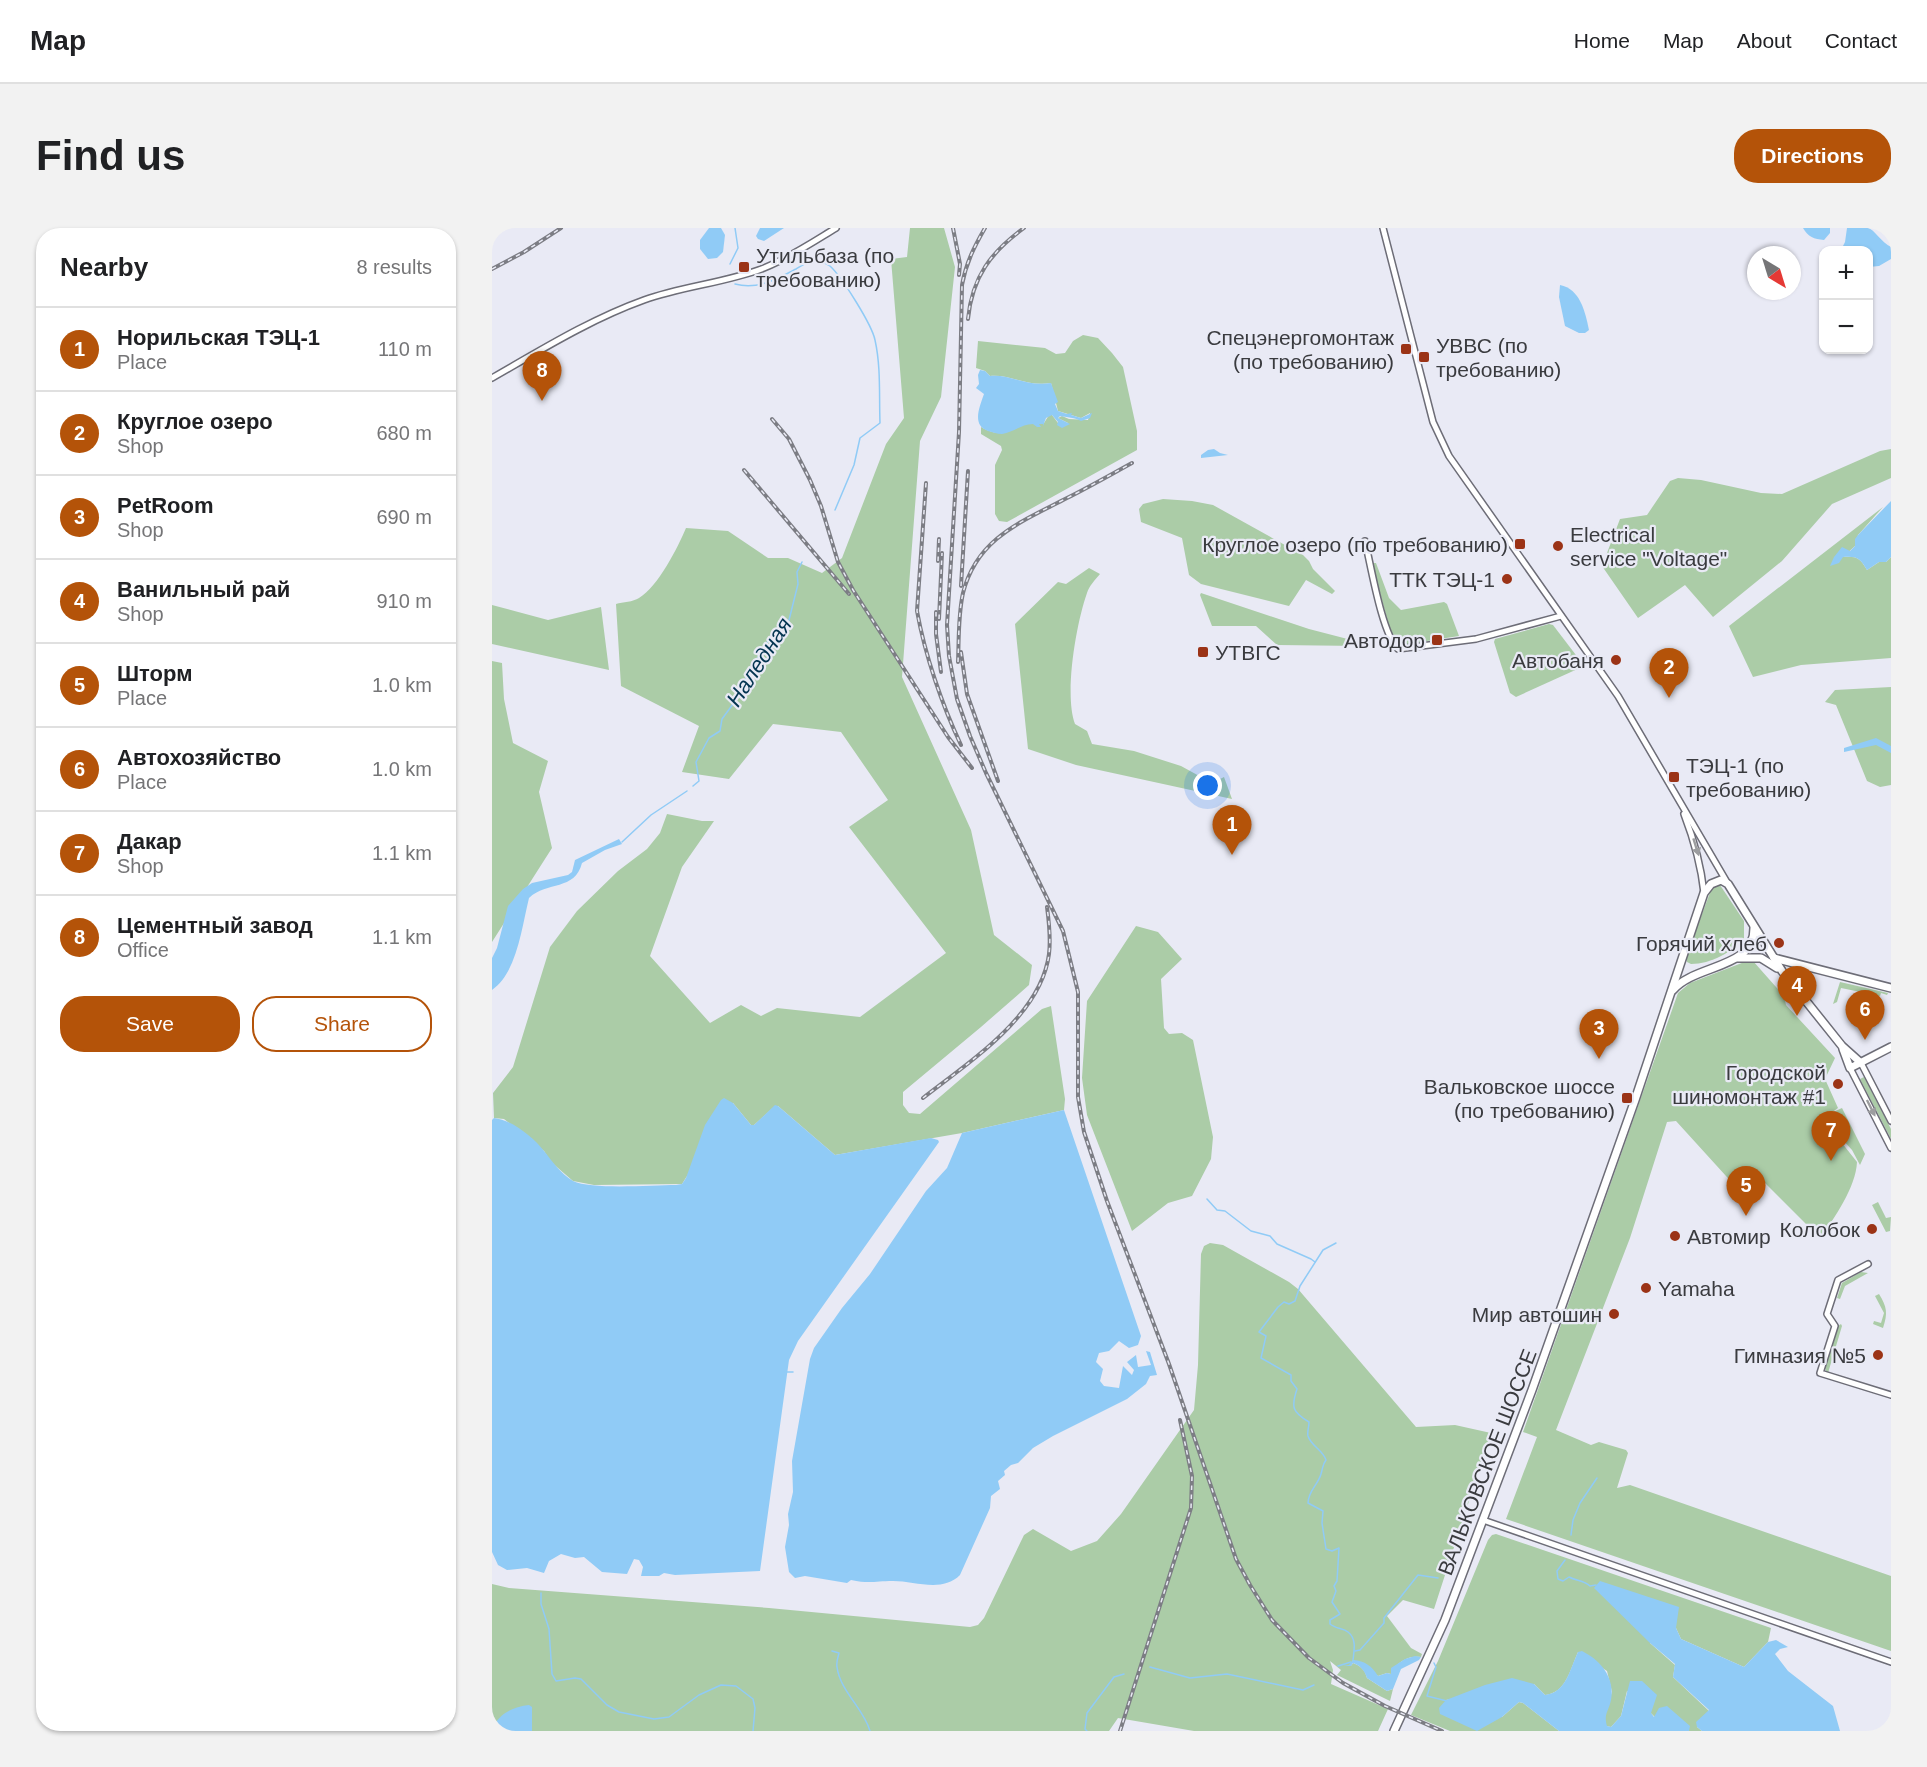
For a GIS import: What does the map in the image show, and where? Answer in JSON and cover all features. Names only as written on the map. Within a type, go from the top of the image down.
[{"type":"main road","name":"ВАЛЬКОВСКОЕ ШОССЕ","points":[[1394,1731],[1438,1638],[1545,1354],[1672,992],[1704,893],[1714,882],[1727,881]]},
{"type":"main road","points":[[1727,881],[1782,971],[1842,1047],[1861,1063]]},
{"type":"main road","points":[[1672,992],[1691,974],[1737,958],[1750,946],[1754,926]]},
{"type":"main road","points":[[1737,958],[1761,958],[1782,971]]},
{"type":"main road","points":[[1774,958],[1891,988]]},
{"type":"main road","points":[[1682,960],[1684,968],[1691,974]]},
{"type":"main road","points":[[1842,1047],[1850,1068],[1891,1047]]},
{"type":"street","points":[[492,378],[606,316],[653,297],[763,268],[788,257],[836,228]]},
{"type":"street","points":[[1383,228],[1433,422],[1440,440],[1455,466],[1628,711],[1680,804],[1727,881]]},
{"type":"street","points":[[1365,541],[1384,622],[1392,644],[1398,649],[1476,639],[1561,616]]},
{"type":"street","name":"ВАЛЬКОВСКОЕ ШОССЕ","points":[[1680,804],[1702,869],[1704,893]]},
{"type":"street","points":[[1861,1063],[1891,1120]]},
{"type":"street","points":[[1850,1068],[1891,1148]]},
{"type":"street","points":[[1868,1264],[1838,1280],[1827,1314],[1835,1326],[1820,1372],[1891,1395]]},
{"type":"street","points":[[1483,1520],[1891,1662]]},
{"type":"green space","points":[[910,228],[944,228],[955,267],[941,397],[920,441],[902,677],[971,830],[994,935],[1032,965],[1029,985],[903,1092],[903,1105],[909,1113],[920,1114],[1042,1009],[1051,1006],[1065,1099],[1064,1110],[962,1133],[835,1155],[778,1106],[751,1125],[733,1103],[682,1184],[594,1185],[573,1181],[551,1162],[544,1151],[504,1119],[494,1118],[493,1093],[513,1067],[550,947],[577,911],[618,871],[647,849],[660,833],[667,814],[714,821],[682,867],[650,956],[710,1023],[741,1005],[761,1016],[777,1008],[860,1017],[946,953],[849,827],[888,800],[841,732],[773,724],[729,779],[682,772],[699,726],[621,686],[616,604],[637,599],[646,593],[673,556],[686,528],[728,531],[768,558],[788,558],[822,573],[842,558],[886,444],[904,418],[891,259],[907,257]]},
{"type":"green space","points":[[1083,335],[1098,338],[1123,367],[1137,431],[1137,450],[1007,522],[999,521],[995,514],[995,465],[1002,450],[1001,446],[981,434],[981,427],[1002,433],[1025,424],[1044,423],[1049,415],[1052,415],[1058,423],[1068,423],[1058,418],[1062,416],[1069,419],[1088,420],[1090,413],[1081,418],[1058,411],[1051,383],[1042,384],[990,376],[985,371],[976,368],[978,341],[1045,348],[1056,354],[1065,353],[1073,341]]},
{"type":"green space","points":[[1891,449],[1891,478],[1832,504],[1782,561],[1713,617],[1685,585],[1638,618],[1602,566],[1620,519],[1647,515],[1670,481],[1678,478],[1701,480],[1761,493],[1782,494],[1880,451]]},
{"type":"green space","points":[[1163,499],[1213,505],[1303,555],[1313,569],[1335,591],[1332,594],[1306,580],[1289,606],[1201,584],[1189,575],[1182,538],[1141,522],[1139,509],[1143,504]]},
{"type":"green space","points":[[1883,507],[1858,535],[1855,546],[1843,557],[1858,559],[1867,570],[1879,562],[1886,562],[1891,557],[1891,658],[1801,665],[1753,677],[1729,626]]},
{"type":"green space","points":[[1372,563],[1376,563],[1389,598],[1401,610],[1444,602],[1447,604],[1459,636],[1401,645],[1396,642],[1392,637]]},
{"type":"green space","points":[[1089,568],[1100,574],[1088,590],[1075,640],[1071,696],[1075,724],[1087,731],[1092,744],[1134,751],[1181,766],[1212,783],[1224,777],[1232,799],[1076,765],[1028,749],[1015,624],[1058,582],[1066,584]]},
{"type":"green space","points":[[1201,593],[1309,629],[1363,643],[1361,646],[1277,645],[1256,626],[1212,626]]},
{"type":"green space","points":[[492,605],[548,620],[601,607],[609,670],[492,644]]},
{"type":"green space","points":[[1549,624],[1553,625],[1582,663],[1582,667],[1516,697],[1510,693],[1495,639]]},
{"type":"green space","points":[[492,661],[502,663],[504,699],[513,743],[548,761],[539,792],[552,848],[492,942]]},
{"type":"green space","points":[[1891,687],[1891,785],[1880,787],[1867,781],[1836,705],[1825,702],[1835,690]]},
{"type":"green space","points":[[1717,884],[1720,885],[1744,921],[1744,938],[1720,956],[1706,962],[1691,964],[1687,962],[1686,957],[1711,890]]},
{"type":"green space","points":[[1136,926],[1158,932],[1182,959],[1161,979],[1164,1028],[1169,1034],[1182,1033],[1193,1040],[1213,1137],[1211,1159],[1192,1196],[1168,1203],[1132,1231],[1087,1115],[1082,1078],[1087,1001]]},
{"type":"green space","points":[[1747,961],[1753,961],[1784,996],[1786,1005],[1835,1058],[1825,1079],[1838,1108],[1831,1113],[1842,1108],[1865,1154],[1860,1165],[1828,1115],[1838,1138],[1857,1162],[1849,1192],[1820,1238],[1764,1182],[1746,1198],[1676,1121],[1667,1122],[1630,1238],[1556,1430],[1591,1445],[1599,1442],[1626,1450],[1628,1453],[1617,1488],[1630,1485],[1891,1576],[1891,1651],[1506,1519],[1537,1437],[1523,1432],[1678,993],[1690,983]]},
{"type":"green space","points":[[1840,982],[1888,993],[1887,995],[1881,993],[1880,996],[1841,988],[1837,1002],[1833,1004]]},
{"type":"green space","points":[[1864,1077],[1891,1129],[1891,1139],[1860,1079]]},
{"type":"green space","points":[[1878,1202],[1886,1218],[1891,1217],[1890,1231],[1886,1232],[1872,1205]]},
{"type":"green space","points":[[1210,1243],[1223,1245],[1298,1289],[1416,1427],[1455,1425],[1491,1433],[1434,1609],[1403,1600],[1387,1616],[1411,1648],[1422,1654],[1421,1657],[1407,1659],[1399,1663],[1391,1674],[1378,1676],[1353,1660],[1351,1666],[1353,1663],[1360,1667],[1367,1678],[1387,1691],[1393,1689],[1390,1701],[1337,1675],[1341,1670],[1330,1661],[1333,1670],[1331,1684],[1388,1709],[1378,1731],[1194,1731],[1118,1718],[1109,1731],[532,1731],[532,1707],[495,1722],[492,1731],[492,1584],[509,1588],[769,1608],[970,1627],[978,1625],[984,1618],[1024,1535],[1033,1529],[1071,1551],[1097,1541],[1121,1514],[1194,1410],[1198,1365],[1201,1254],[1204,1246]]},
{"type":"green space","points":[[1861,1272],[1868,1273],[1845,1286],[1840,1299],[1837,1298],[1842,1283]]},
{"type":"green space","points":[[1879,1294],[1886,1310],[1883,1328],[1873,1324],[1874,1321],[1881,1323],[1884,1313],[1875,1296]]},
{"type":"green space","points":[[1841,1324],[1828,1373],[1825,1367],[1838,1326]]},
{"type":"green space","points":[[1496,1534],[1771,1628],[1768,1642],[1744,1667],[1681,1639],[1676,1628],[1650,1643],[1675,1665],[1673,1677],[1709,1711],[1697,1727],[1702,1731],[1689,1731],[1689,1726],[1655,1717],[1627,1691],[1621,1716],[1611,1727],[1606,1726],[1604,1716],[1612,1692],[1607,1671],[1578,1652],[1563,1685],[1552,1693],[1545,1695],[1534,1684],[1446,1700],[1502,1717],[1519,1702],[1523,1703],[1559,1731],[1450,1731],[1411,1715],[1438,1661],[1488,1540]]},
{"type":"water","points":[[709,228],[721,228],[725,235],[723,252],[717,258],[708,259],[700,249],[700,240]]},
{"type":"water","points":[[760,228],[784,228],[764,241],[756,236]]},
{"type":"water","points":[[1803,228],[1830,228],[1830,233],[1824,240],[1817,239]]},
{"type":"water","points":[[1847,228],[1868,228],[1891,247],[1891,259],[1873,267],[1873,246],[1843,246]]},
{"type":"water","points":[[1560,285],[1567,287],[1577,296],[1586,316],[1589,330],[1585,333],[1579,333],[1565,326],[1559,297]]},
{"type":"water","points":[[980,370],[990,376],[1042,384],[1051,383],[1058,402],[1055,404],[1058,411],[1072,413],[1071,415],[1081,418],[1092,413],[1090,418],[1081,421],[1060,416],[1058,418],[1070,424],[1062,428],[1057,425],[1058,422],[1052,415],[1046,418],[1043,426],[1039,424],[1041,427],[1029,424],[1002,434],[988,431],[978,420],[984,394],[976,388],[979,384]]},
{"type":"water","points":[[1214,449],[1228,455],[1201,458],[1201,455],[1208,450]]},
{"type":"water","points":[[1891,501],[1891,557],[1886,562],[1879,562],[1867,570],[1860,560],[1852,557],[1843,557],[1839,563],[1830,566],[1842,547],[1850,551],[1855,546],[1855,539],[1858,535]]},
{"type":"water","points":[[1876,738],[1891,746],[1891,753],[1876,745],[1844,752],[1844,748]]},
{"type":"water","points":[[619,839],[622,844],[605,850],[582,863],[578,872],[567,882],[544,889],[529,898],[513,961],[492,990],[492,958],[497,948],[508,906],[523,889],[532,883],[568,875],[572,872],[575,860]]},
{"type":"water","points":[[724,1098],[733,1103],[751,1125],[754,1125],[775,1105],[778,1106],[835,1155],[931,1138],[939,1142],[798,1341],[789,1360],[760,1571],[675,1575],[664,1573],[659,1576],[641,1576],[643,1567],[639,1560],[634,1559],[627,1574],[602,1572],[584,1557],[575,1558],[561,1554],[549,1561],[544,1573],[527,1568],[507,1570],[498,1565],[492,1552],[492,1120],[501,1119],[522,1130],[573,1181],[608,1186],[676,1185],[682,1184],[686,1178],[705,1125]]},
{"type":"water","points":[[1064,1110],[1141,1336],[1138,1345],[1129,1348],[1119,1341],[1109,1351],[1099,1353],[1096,1362],[1103,1369],[1100,1381],[1104,1386],[1119,1388],[1123,1366],[1132,1375],[1134,1370],[1127,1362],[1136,1355],[1138,1367],[1151,1365],[1146,1351],[1150,1352],[1157,1375],[1150,1376],[1146,1384],[1127,1399],[1053,1436],[1033,1448],[1018,1463],[1004,1471],[1005,1475],[998,1481],[1000,1489],[991,1496],[990,1508],[960,1575],[953,1580],[945,1584],[928,1585],[901,1581],[851,1580],[847,1583],[805,1576],[795,1578],[789,1572],[785,1547],[793,1492],[792,1461],[810,1359],[814,1348],[842,1308],[870,1274],[926,1191],[947,1168],[962,1133]]},
{"type":"water","points":[[1600,1581],[1679,1607],[1676,1628],[1681,1639],[1744,1667],[1768,1642],[1776,1640],[1788,1647],[1780,1649],[1775,1654],[1788,1671],[1833,1706],[1840,1731],[1702,1731],[1697,1727],[1696,1722],[1709,1710],[1673,1677],[1675,1664],[1594,1588]]},
{"type":"water","points":[[1582,1651],[1596,1660],[1609,1679],[1612,1695],[1606,1717],[1607,1726],[1611,1727],[1621,1716],[1630,1681],[1642,1681],[1657,1695],[1651,1713],[1654,1717],[1659,1708],[1667,1706],[1690,1726],[1689,1731],[1559,1731],[1519,1702],[1502,1717],[1477,1731],[1440,1714],[1439,1708],[1446,1700],[1485,1685],[1512,1678],[1534,1684],[1545,1695],[1552,1693],[1563,1685],[1578,1652]]},
{"type":"water","points":[[1415,1656],[1421,1657],[1401,1669],[1393,1689],[1387,1691],[1367,1678],[1358,1665],[1353,1663],[1351,1666],[1343,1666],[1349,1665],[1353,1660],[1365,1663],[1378,1676],[1391,1674],[1391,1668]]},
{"type":"water","points":[[529,1705],[532,1707],[532,1731],[492,1731],[494,1725],[506,1712]]},
{"type":"waterway","name":"Наледная","points":[[730,264],[738,248],[735,228]]},
{"type":"waterway","name":"Наледная","points":[[735,284],[759,285],[810,262],[824,263],[830,266],[842,280],[873,333],[878,360],[880,423],[860,438],[854,465],[835,510]]},
{"type":"waterway","name":"Наледная","points":[[693,786],[699,781],[696,762],[709,738],[720,731],[722,719],[736,700],[772,634],[782,629],[789,620],[798,584],[797,572],[802,562]]},
{"type":"waterway","name":"Наледная","points":[[622,842],[651,815],[687,791]]},
{"type":"waterway","points":[[1207,1199],[1217,1210],[1225,1211],[1251,1231],[1270,1236],[1277,1244],[1315,1262]]},
{"type":"waterway","points":[[1336,1243],[1323,1250],[1300,1286],[1295,1301],[1289,1304],[1284,1302],[1278,1307],[1259,1332],[1266,1336],[1261,1358],[1291,1375],[1291,1381],[1297,1389],[1294,1408],[1309,1422],[1310,1439],[1326,1460],[1308,1503],[1323,1511],[1322,1523],[1326,1549],[1332,1551],[1339,1548],[1337,1581],[1334,1586],[1336,1591],[1332,1602],[1340,1614],[1330,1620],[1330,1624],[1346,1631],[1353,1638],[1353,1660]]},
{"type":"waterway","points":[[785,1372],[793,1372]]},
{"type":"waterway","points":[[1571,1535],[1573,1520],[1580,1503],[1597,1478]]},
{"type":"waterway","points":[[1565,1560],[1557,1571],[1558,1579],[1563,1581],[1569,1577],[1590,1586],[1596,1585]]},
{"type":"waterway","points":[[1355,1651],[1360,1650],[1384,1623],[1384,1618],[1418,1575],[1438,1578]]},
{"type":"waterway","points":[[541,1593],[541,1604],[549,1629],[552,1674],[556,1681],[581,1679],[607,1705],[619,1712],[654,1719],[669,1717],[699,1695],[721,1685],[736,1686],[753,1699],[755,1708],[753,1731]]},
{"type":"waterway","points":[[832,1651],[839,1653],[837,1664],[839,1676],[870,1731]]},
{"type":"waterway","points":[[1338,1666],[1351,1662]]},
{"type":"waterway","points":[[1434,1663],[1436,1667],[1427,1696],[1447,1701]]},
{"type":"waterway","points":[[1150,1667],[1190,1678],[1227,1674],[1303,1690],[1314,1685]]},
{"type":"waterway","points":[[1087,1731],[1085,1729],[1087,1713],[1114,1677],[1124,1674]]},
{"type":"railway","points":[[492,269],[561,228]]},
{"type":"railway","points":[[953,228],[960,264],[959,275]]},
{"type":"railway","points":[[985,228],[971,255],[962,285],[959,432],[947,625],[949,656],[957,699],[970,736],[1063,931],[1078,992],[1078,1097],[1084,1132],[1107,1201],[1169,1364],[1236,1559],[1250,1585],[1272,1620],[1309,1658],[1343,1683],[1385,1706],[1442,1731]]},
{"type":"railway","points":[[968,319],[974,290],[985,267],[1002,246],[1024,228]]},
{"type":"railway","points":[[772,419],[789,439],[810,480],[821,506],[838,562],[853,590],[948,737],[972,768]]},
{"type":"railway","points":[[958,662],[959,619],[963,593],[970,574],[990,545],[1033,515],[1132,463]]},
{"type":"railway","points":[[744,470],[849,594]]},
{"type":"railway","points":[[961,586],[968,471]]},
{"type":"railway","points":[[926,483],[917,611],[935,679],[961,745]]},
{"type":"railway","points":[[938,561],[939,539]]},
{"type":"railway","points":[[939,619],[942,553]]},
{"type":"railway","points":[[936,612],[936,634],[941,672]]},
{"type":"railway","points":[[961,652],[967,694],[998,781]]},
{"type":"railway","points":[[923,1098],[1000,1036],[1032,998],[1043,977],[1049,954],[1047,907]]},
{"type":"railway","points":[[1120,1731],[1191,1508],[1192,1476],[1180,1420]]},
{"type":"place","name":"Утильбаза (по требованию)","points":[[744,267]]},
{"type":"place","name":"Спецэнергомонтаж (по требованию)","points":[[1406,349]]},
{"type":"place","name":"УВВС (по требованию)","points":[[1424,357]]},
{"type":"place","name":"Цементный завод","points":[[542,401]]},
{"type":"place","name":"Круглое озеро (по требованию)","points":[[1520,544]]},
{"type":"place","name":"Electrical service \"Voltage\"","points":[[1558,546]]},
{"type":"place","name":"ТТК ТЭЦ-1","points":[[1507,579]]},
{"type":"place","name":"Автодор","points":[[1437,640]]},
{"type":"place","name":"УТВГС","points":[[1203,652]]},
{"type":"place","name":"Автобаня","points":[[1616,660]]},
{"type":"place","name":"Круглое озеро","points":[[1669,698]]},
{"type":"place","name":"ТЭЦ-1 (по требованию)","points":[[1674,777]]},
{"type":"place","name":"Норильская ТЭЦ-1","points":[[1232,855]]},
{"type":"place","name":"Горячий хлеб","points":[[1779,943]]},
{"type":"place","name":"Ванильный рай","points":[[1797,1016]]},
{"type":"place","name":"Автохозяйство","points":[[1865,1040]]},
{"type":"place","name":"PetRoom","points":[[1599,1059]]},
{"type":"place","name":"Городской шиномонтаж #1","points":[[1838,1084]]},
{"type":"place","name":"Вальковское шоссе (по требованию)","points":[[1627,1098]]},
{"type":"place","name":"Дакар","points":[[1831,1161]]},
{"type":"place","name":"Шторм","points":[[1746,1216]]},
{"type":"place","name":"Колобок","points":[[1872,1229]]},
{"type":"place","name":"Автомир","points":[[1675,1236]]},
{"type":"place","name":"Yamaha","points":[[1646,1288]]},
{"type":"place","name":"Мир автошин","points":[[1614,1314]]},
{"type":"place","name":"Гимназия №5","points":[[1878,1355]]}]
